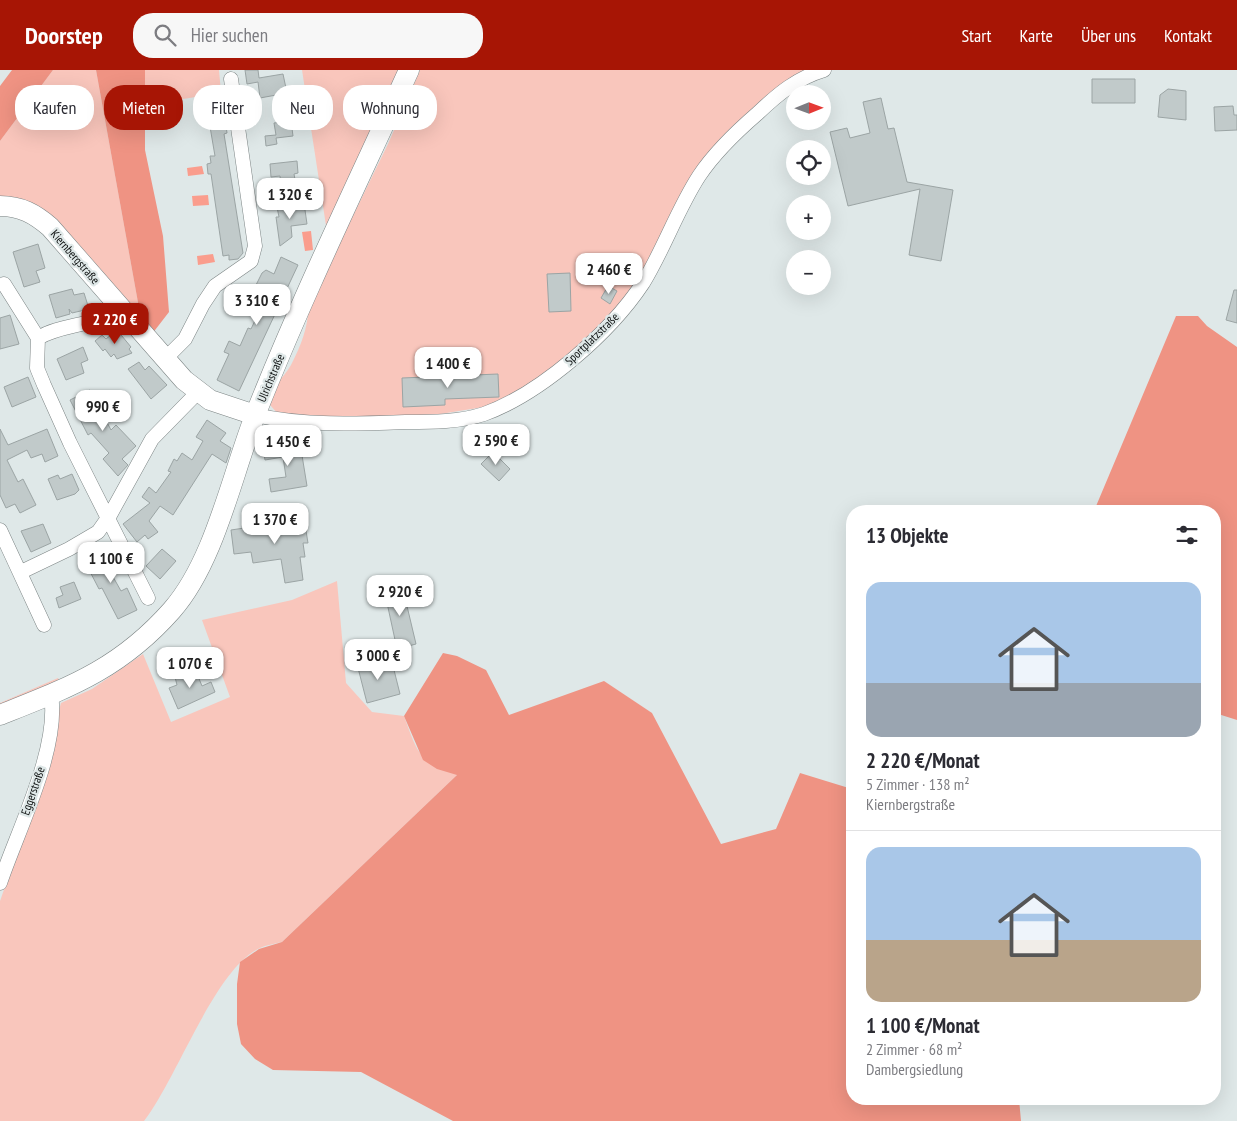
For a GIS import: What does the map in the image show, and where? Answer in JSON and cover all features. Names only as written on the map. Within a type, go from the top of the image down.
[{"type":"street","name":"Ulrichstraße","points":[[0,715],[82,682],[114,663],[134,648],[173,609],[197,573],[208,548],[255,415],[409,70]]},
{"type":"street","name":"Sportplatzstraße","points":[[255,415],[306,424],[466,419],[500,408],[524,394],[565,365],[612,322],[630,300],[643,282],[699,176],[719,150],[777,95],[812,74],[824,70]]},
{"type":"street","points":[[164,360],[185,339],[203,304],[215,286],[251,261],[254,255],[255,246],[231,79]]},
{"type":"street","name":"Kiernbergstraße","points":[[0,206],[19,208],[40,218],[164,360],[198,392],[224,406],[255,415]]},
{"type":"street","points":[[4,284],[38,338],[37,368],[107,519],[148,598]]},
{"type":"street","points":[[38,338],[48,332],[106,317],[120,308]]},
{"type":"street","points":[[21,572],[92,537],[107,519],[152,439],[198,392]]},
{"type":"street","points":[[0,530],[44,625]]},
{"type":"street","name":"Eggerstraße","points":[[0,883],[48,747],[53,715],[51,696]]},
{"type":"shaded area","points":[[12,70],[53,70],[42,85],[15,85],[15,121],[0,141],[0,86]]},
{"type":"shaded area","points":[[53,70],[96,70],[104,114],[104,130],[107,130],[139,308],[143,319],[80,253],[0,201],[0,141],[15,121],[15,130],[94,130],[94,85],[42,85]]},
{"type":"shaded area","points":[[96,70],[145,70],[145,85],[104,85],[104,114]]},
{"type":"shaded area","points":[[145,70],[219,70],[220,85],[193,85],[193,97],[183,99],[183,85],[145,85]]},
{"type":"shaded area","points":[[302,70],[402,70],[395,85],[343,85],[343,130],[374,130],[327,232],[311,130],[333,130],[333,85],[304,85]]},
{"type":"shaded area","points":[[420,70],[809,70],[789,85],[786,85],[786,87],[736,125],[635,286],[597,330],[551,372],[490,406],[434,415],[336,421],[278,414],[270,405],[272,393],[291,365],[298,350],[305,329],[309,306],[394,130],[437,130],[437,85],[414,85]]},
{"type":"shaded area","points":[[107,130],[145,130],[145,150],[163,236],[169,312],[152,334],[139,308]]},
{"type":"shaded area","points":[[202,166],[204,174],[188,176],[187,168]]},
{"type":"shaded area","points":[[208,195],[209,205],[193,206],[192,196]]},
{"type":"shaded area","points":[[292,196],[293,203],[275,206],[274,198]]},
{"type":"shaded area","points":[[311,231],[313,250],[305,251],[302,232]]},
{"type":"shaded area","points":[[213,254],[215,262],[198,265],[197,256]]},
{"type":"shaded area","points":[[1176,316],[1198,316],[1207,326],[1237,347],[1237,720],[1221,715],[1221,505],[1097,505]]},
{"type":"shaded area","points":[[337,581],[346,683],[372,712],[404,716],[412,739],[421,755],[435,766],[458,774],[282,942],[260,948],[243,959],[212,1000],[170,1079],[144,1121],[0,1121],[0,901],[23,836],[61,703],[92,689],[143,654],[171,722],[230,697],[202,620],[292,600]]},
{"type":"shaded area","points":[[197,647],[207,668],[197,672],[188,651]]},
{"type":"shaded area","points":[[443,653],[457,656],[486,670],[509,715],[604,681],[652,713],[721,844],[776,829],[800,773],[846,787],[846,1105],[1020,1105],[1021,1121],[453,1121],[361,1072],[273,1070],[255,1059],[241,1044],[237,1024],[237,984],[240,962],[259,949],[282,942],[457,775],[437,769],[423,760],[404,716]]},
{"type":"shaded area","points":[[58,678],[61,684],[0,709],[0,703]]},
{"type":"building","points":[[245,70],[258,70],[259,78],[283,74],[285,85],[272,85],[272,96],[262,98],[262,85],[258,85],[258,82],[247,84]]},
{"type":"building","points":[[1092,79],[1135,79],[1135,103],[1092,103]]},
{"type":"building","points":[[1168,89],[1186,91],[1186,120],[1158,117],[1160,95]]},
{"type":"building","points":[[881,98],[888,129],[894,128],[907,182],[953,190],[941,261],[909,255],[920,189],[848,206],[830,132],[847,128],[850,138],[870,133],[863,102]]},
{"type":"building","points":[[1233,106],[1234,115],[1237,115],[1237,130],[1215,131],[1214,107]]},
{"type":"building","points":[[211,130],[227,130],[227,133],[224,134],[243,253],[238,259],[229,260],[229,255],[223,256],[211,174],[208,174],[207,164],[211,163],[210,156],[215,156]]},
{"type":"building","points":[[275,130],[292,130],[293,136],[276,138],[277,144],[266,146],[265,136],[276,135]]},
{"type":"building","points":[[297,161],[298,173],[294,174],[296,185],[281,187],[280,176],[271,177],[270,164]]},
{"type":"building","points":[[304,203],[307,224],[291,226],[292,237],[280,246],[276,217],[279,217],[277,207]]},
{"type":"building","points":[[38,244],[45,268],[36,271],[40,282],[24,287],[13,252]]},
{"type":"building","points":[[281,257],[298,265],[239,391],[217,380],[229,354],[224,352],[229,341],[240,346],[248,328],[251,329],[269,291],[256,285],[262,273],[266,270],[274,274]]},
{"type":"building","points":[[570,273],[571,311],[549,312],[547,274]]},
{"type":"building","points":[[608,286],[617,291],[610,304],[601,298]]},
{"type":"building","points":[[72,289],[74,295],[84,293],[89,309],[72,313],[69,309],[70,314],[56,318],[49,295]]},
{"type":"building","points":[[1234,290],[1237,290],[1237,323],[1226,320]]},
{"type":"building","points":[[10,315],[19,344],[0,349],[0,318]]},
{"type":"building","points":[[117,330],[131,347],[129,349],[132,353],[117,359],[114,354],[111,357],[105,349],[103,351],[95,341],[102,335],[106,339]]},
{"type":"building","points":[[83,347],[88,360],[81,363],[84,373],[66,380],[57,359]]},
{"type":"building","points":[[139,362],[145,370],[149,366],[167,385],[151,399],[128,369]]},
{"type":"building","points":[[498,374],[499,397],[445,399],[445,405],[403,407],[402,378]]},
{"type":"building","points":[[28,377],[36,397],[12,407],[4,387]]},
{"type":"building","points":[[90,390],[111,430],[116,425],[136,446],[122,459],[128,465],[118,476],[103,459],[109,453],[91,433],[88,435],[70,400]]},
{"type":"building","points":[[207,420],[226,433],[220,441],[231,448],[226,463],[212,454],[173,515],[160,506],[149,521],[158,532],[148,539],[145,535],[137,542],[123,524],[150,503],[142,497],[149,487],[156,493],[171,472],[168,471],[174,459],[177,461],[182,453],[192,460],[203,441],[196,437]]},
{"type":"building","points":[[0,429],[8,445],[47,429],[58,456],[45,462],[42,454],[31,458],[27,450],[7,460],[18,482],[23,479],[36,505],[20,513],[15,504],[6,508],[0,495]]},
{"type":"building","points":[[300,443],[307,486],[271,492],[269,479],[286,477],[283,457],[265,460],[263,448]]},
{"type":"building","points":[[493,452],[510,469],[499,481],[481,464]]},
{"type":"building","points":[[72,474],[79,490],[75,494],[57,500],[48,479],[58,475],[60,479]]},
{"type":"building","points":[[304,519],[308,543],[303,543],[305,557],[300,557],[303,580],[285,583],[281,559],[253,563],[251,552],[234,554],[231,530]]},
{"type":"building","points":[[43,524],[51,543],[31,552],[21,531]]},
{"type":"building","points":[[162,549],[176,561],[160,579],[146,566]]},
{"type":"building","points":[[109,550],[120,571],[112,575],[121,591],[127,588],[137,610],[118,619],[102,588],[99,589],[85,562]]},
{"type":"building","points":[[74,582],[81,599],[59,608],[56,598],[63,595],[60,587]]},
{"type":"building","points":[[402,585],[416,644],[397,649],[384,589]]},
{"type":"building","points":[[380,658],[383,669],[393,666],[400,694],[367,703],[357,664]]},
{"type":"building","points":[[195,669],[202,686],[211,682],[215,692],[178,709],[169,688],[177,685],[175,677]]}]
